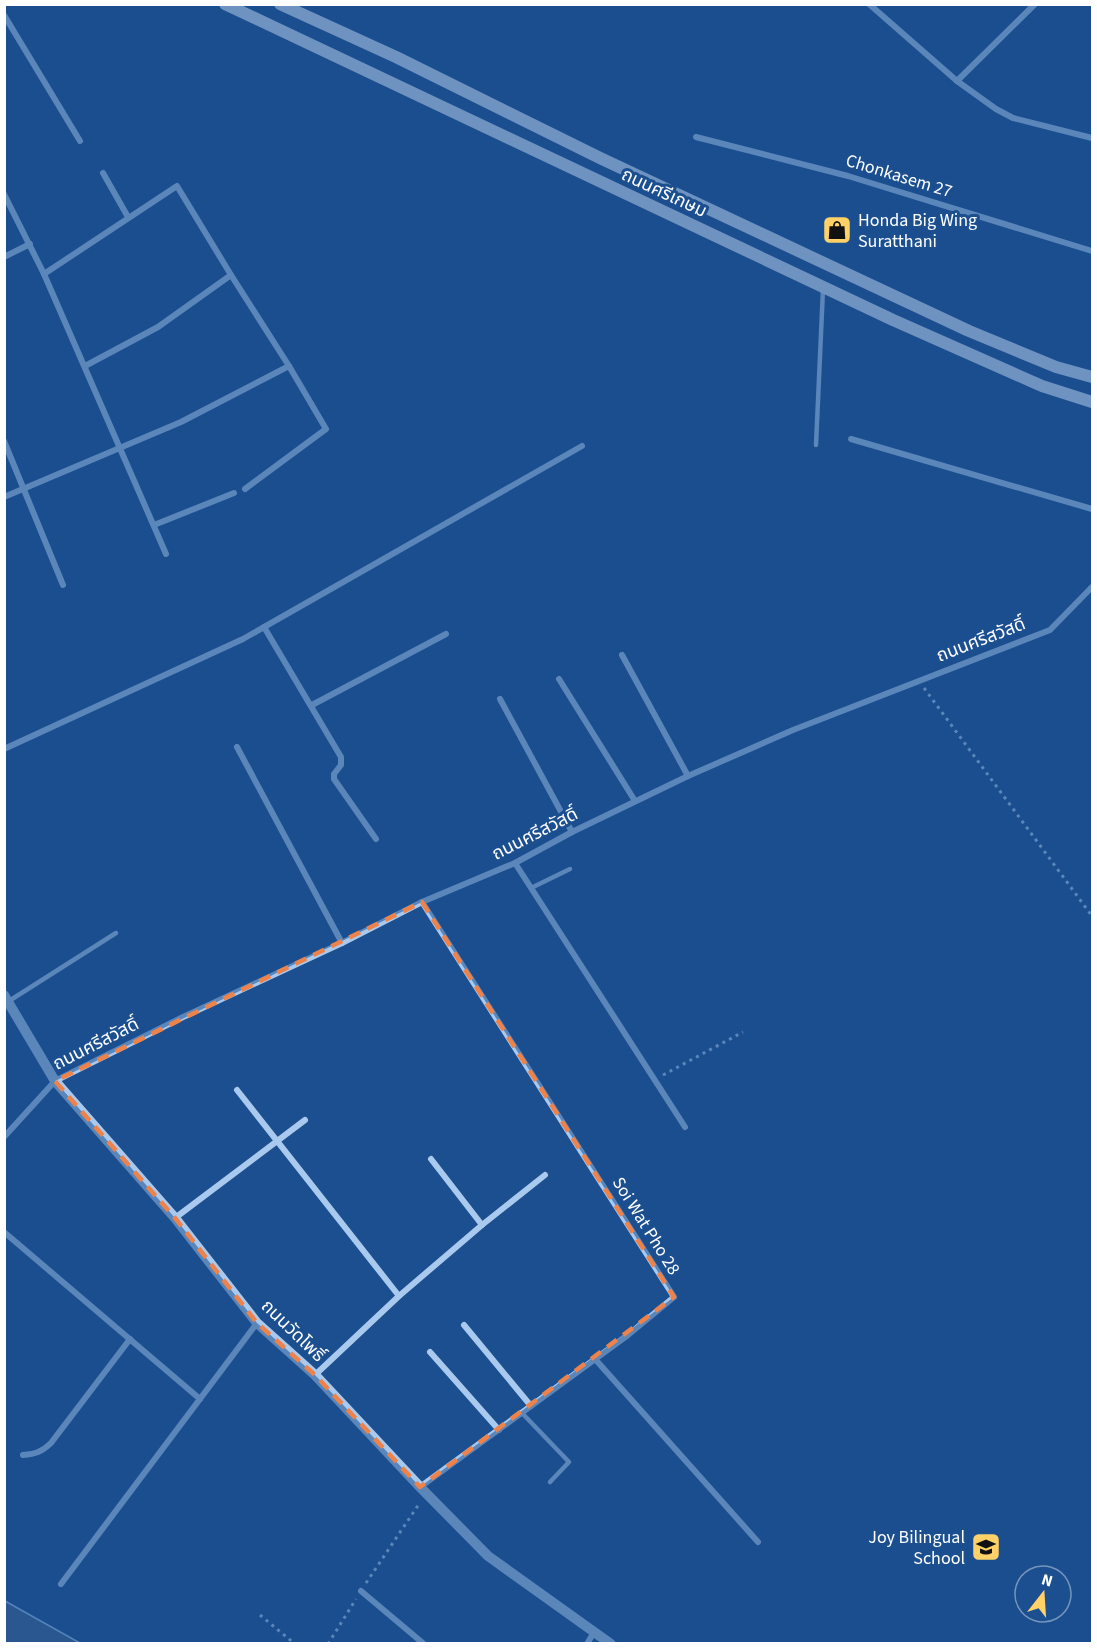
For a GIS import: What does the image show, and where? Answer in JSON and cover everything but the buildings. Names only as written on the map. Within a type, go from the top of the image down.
[{"type":"main road","name":"ถนนศรีเกษม","points":[[225,4],[823,287],[1042,386],[1092,402]]},
{"type":"main road","name":"ถนนศรีเกษม","points":[[280,4],[396,57],[675,193],[969,331],[1056,367],[1092,377]]},
{"type":"main road","points":[[665,214],[675,193]]},
{"type":"street","points":[[869,4],[957,81],[996,109],[1013,118],[1092,138]]},
{"type":"street","points":[[957,81],[1033,7],[1025,4]]},
{"type":"street","points":[[4,15],[80,141]]},
{"type":"street","name":"Chonkasem 27","points":[[696,137],[848,176],[1092,251]]},
{"type":"street","points":[[103,173],[128,217]]},
{"type":"street","points":[[44,274],[177,186],[326,429],[244,489]]},
{"type":"street","points":[[4,194],[44,274],[166,554]]},
{"type":"street","points":[[4,257],[30,244]]},
{"type":"street","points":[[85,366],[158,327],[231,275]]},
{"type":"street","points":[[4,497],[181,422],[289,366]]},
{"type":"street","points":[[851,439],[1092,509]]},
{"type":"street","points":[[4,441],[63,585]]},
{"type":"street","points":[[4,749],[243,639],[582,446]]},
{"type":"street","points":[[154,525],[234,493]]},
{"type":"street","name":"ถนนศรีสวัสดิ์","points":[[4,1137],[55,1081],[422,902],[515,863],[572,832],[688,776],[793,730],[1050,630],[1092,587]]},
{"type":"street","points":[[264,627],[312,705],[341,758],[341,765],[334,774],[334,779],[376,839]]},
{"type":"street","points":[[312,705],[446,634]]},
{"type":"street","points":[[622,655],[688,776]]},
{"type":"street","points":[[559,679],[635,801]]},
{"type":"street","points":[[500,699],[572,832]]},
{"type":"street","points":[[237,747],[342,943]]},
{"type":"street","points":[[515,863],[685,1127]]},
{"type":"street","name":"Soi Wat Pho 28","points":[[422,902],[674,1297],[628,1335],[499,1430],[423,1490]]},
{"type":"street","name":"ถนนวัดโพธิ์","points":[[7,998],[55,1081],[175,1218],[257,1323],[315,1375],[488,1556],[611,1644]]},
{"type":"street","points":[[237,1090],[399,1296]]},
{"type":"street","points":[[175,1218],[276,1140],[306,1120]]},
{"type":"street","points":[[431,1159],[482,1225]]},
{"type":"street","points":[[315,1375],[399,1296],[482,1225],[545,1176]]},
{"type":"street","points":[[4,1232],[200,1399]]},
{"type":"street","points":[[61,1584],[257,1323]]},
{"type":"street","points":[[464,1325],[531,1406]]},
{"type":"street","points":[[23,1455],[42,1451],[51,1443],[130,1339]]},
{"type":"street","points":[[430,1352],[499,1430]]},
{"type":"street","points":[[595,1359],[758,1542]]},
{"type":"street","points":[[361,1591],[424,1644]]},
{"type":"street","points":[[587,1644],[594,1632]]},
{"type":"lane","points":[[816,446],[823,287]]},
{"type":"lane","points":[[531,888],[570,869]]},
{"type":"lane","points":[[7,998],[116,933]]},
{"type":"lane","points":[[522,1413],[569,1462],[550,1482]]},
{"type":"path","points":[[918,681],[1092,916]]},
{"type":"path","points":[[655,1080],[744,1032]]},
{"type":"path","points":[[328,1644],[423,1490]]},
{"type":"path","points":[[260,1616],[295,1644]]},
{"type":"highlighted area","points":[[422,902],[674,1297],[420,1487],[315,1375],[257,1323],[175,1218],[55,1081]]},
{"type":"water","points":[[5,1601],[80,1643],[5,1643]]},
{"type":"place","name":"Honda Big Wing Suratthani","points":[[837,230]]},
{"type":"place","name":"Joy Bilingual School","points":[[986,1547]]}]
